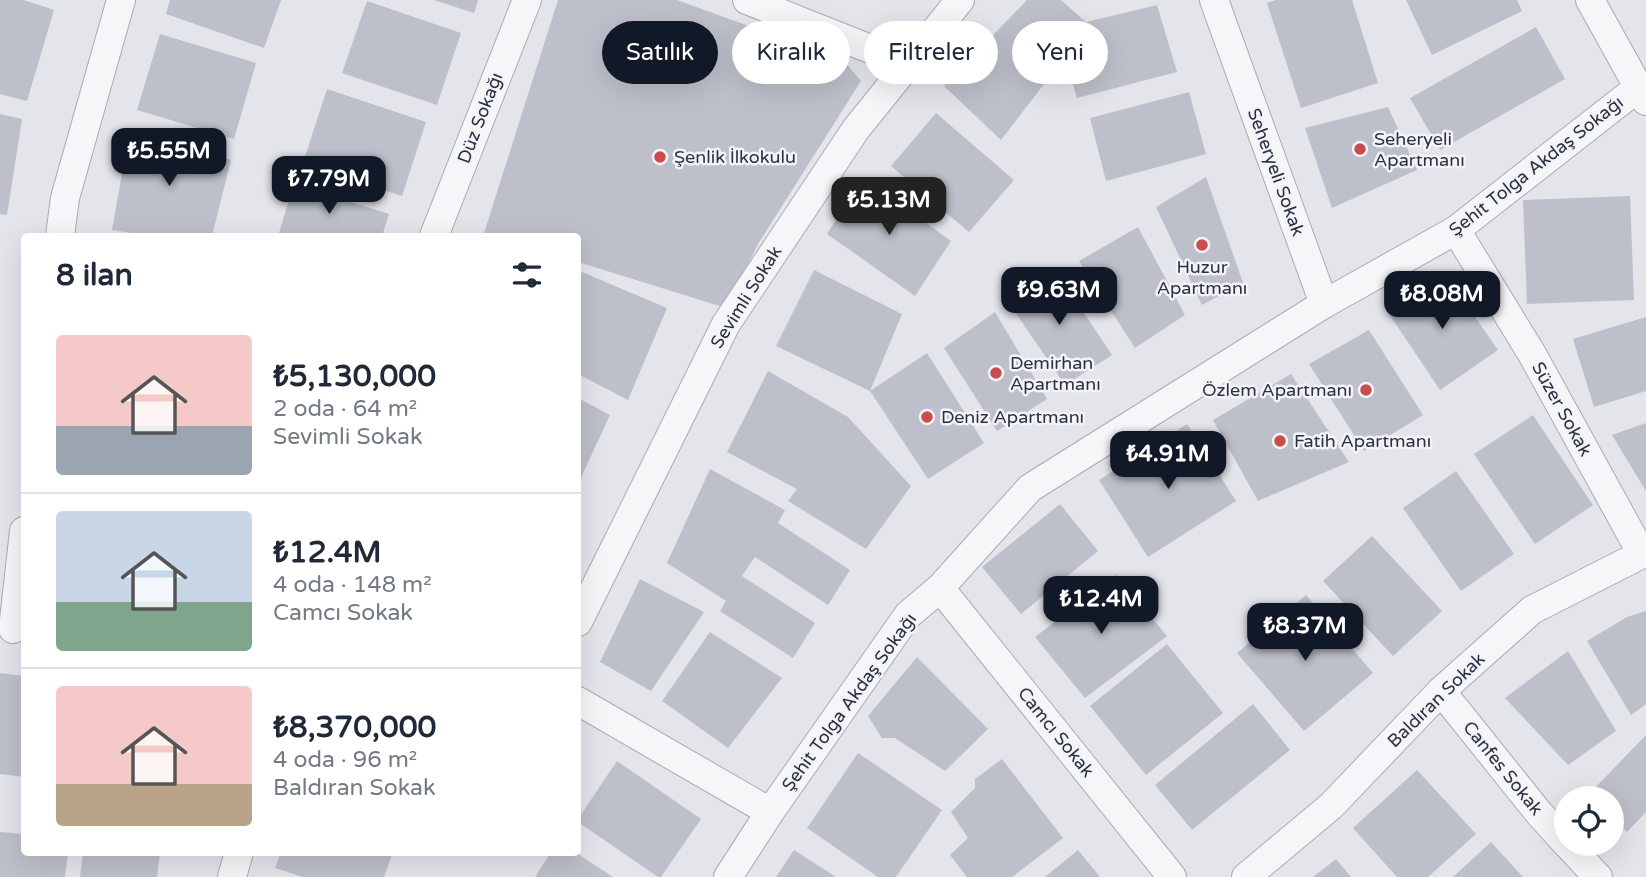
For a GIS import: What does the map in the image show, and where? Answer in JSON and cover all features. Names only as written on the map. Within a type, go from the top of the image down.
[{"type":"street","points":[[60,233],[65,198],[121,0]]},
{"type":"street","name":"Düz Sokağı","points":[[435,233],[527,0]]},
{"type":"street","points":[[747,0],[864,47]]},
{"type":"street","name":"Sevimli Sokak","points":[[943,21],[960,0]]},
{"type":"street","name":"Seheryeli Sokak","points":[[1214,0],[1324,304]]},
{"type":"street","points":[[1590,0],[1642,94]]},
{"type":"street","name":"Sevimli Sokak","points":[[581,616],[726,324],[856,129],[892,84]]},
{"type":"street","name":"Şehit Tolga Akdaş Sokağı","points":[[728,877],[770,812],[908,615],[940,588],[1030,488],[1324,304],[1457,230],[1642,94]]},
{"type":"street","name":"Süzer Sokak","points":[[1457,230],[1532,354],[1644,553]]},
{"type":"street","name":"Baldıran Sokak","points":[[1246,877],[1331,806],[1441,691],[1532,610],[1644,553]]},
{"type":"street","points":[[12,629],[21,556]]},
{"type":"street","name":"Camcı Sokak","points":[[940,588],[1172,877]]},
{"type":"street","name":"Canfes Sokak","points":[[1441,691],[1554,829]]},
{"type":"street","points":[[581,703],[770,812]]},
{"type":"street","points":[[232,877],[238,856]]},
{"type":"street","name":"Canfes Sokak","points":[[1579,856],[1598,877]]},
{"type":"building","points":[[0,0],[24,0],[54,10],[27,101],[0,94]]},
{"type":"building","points":[[170,0],[281,0],[264,48],[166,14]]},
{"type":"building","points":[[434,0],[478,0],[474,13]]},
{"type":"building","name":"Şenlik İlkokulu","points":[[558,0],[677,0],[735,21],[732,21],[732,84],[850,84],[850,68],[861,81],[758,244],[726,308],[581,263],[581,233],[484,233]]},
{"type":"building","points":[[1027,0],[1061,0],[1085,21],[1012,21],[1012,84],[1044,84],[1001,140],[944,86],[998,84],[998,30]]},
{"type":"building","points":[[1276,0],[1352,0],[1378,83],[1301,108],[1267,3]]},
{"type":"building","points":[[1406,0],[1517,0],[1522,11],[1432,55]]},
{"type":"building","points":[[367,1],[461,33],[437,105],[342,73]]},
{"type":"building","points":[[1157,5],[1177,72],[1077,98],[1073,84],[1108,84],[1108,21],[1090,21]]},
{"type":"building","points":[[1536,27],[1565,79],[1440,150],[1410,98]]},
{"type":"building","points":[[160,34],[256,63],[234,139],[137,110]]},
{"type":"building","points":[[327,89],[426,122],[402,196],[303,163]]},
{"type":"building","points":[[1189,92],[1206,154],[1106,181],[1090,118]]},
{"type":"building","name":"Seheryeli Apartmanı","points":[[1388,107],[1417,170],[1332,208],[1305,128]]},
{"type":"building","points":[[936,113],[1014,180],[969,232],[891,166]]},
{"type":"building","points":[[0,114],[22,119],[7,215],[0,214]]},
{"type":"building","points":[[130,128],[231,160],[213,233],[132,233],[112,230]]},
{"type":"building","points":[[863,177],[951,241],[915,296],[827,234]]},
{"type":"building","name":"Huzur Apartmanı","points":[[1206,177],[1243,283],[1202,305],[1156,207]]},
{"type":"building","points":[[294,184],[389,214],[383,233],[279,233]]},
{"type":"building","points":[[1630,196],[1634,300],[1527,304],[1523,200]]},
{"type":"building","points":[[1138,227],[1185,315],[1135,348],[1079,261]]},
{"type":"building","points":[[1054,268],[1112,355],[1065,385],[1006,299]]},
{"type":"building","points":[[814,270],[902,314],[870,391],[776,346]]},
{"type":"building","points":[[582,272],[667,308],[628,400],[581,376]]},
{"type":"building","points":[[1444,272],[1498,350],[1440,390],[1387,311]]},
{"type":"building","name":"Demirhan Apartmanı","points":[[995,312],[1047,399],[997,431],[944,348]]},
{"type":"building","points":[[1646,317],[1646,391],[1594,407],[1573,339]]},
{"type":"building","name":"Özlem Apartmanı","points":[[1369,330],[1423,415],[1364,451],[1309,364]]},
{"type":"building","name":"Deniz Apartmanı","points":[[927,353],[984,443],[928,479],[870,391]]},
{"type":"building","points":[[768,371],[848,417],[911,486],[866,549],[788,501],[797,489],[727,452]]},
{"type":"building","name":"Fatih Apartmanı","points":[[1291,374],[1349,462],[1258,501],[1213,420]]},
{"type":"building","points":[[581,400],[610,415],[581,478]]},
{"type":"building","points":[[1533,415],[1593,505],[1535,544],[1474,454]]},
{"type":"building","points":[[1646,423],[1646,491],[1612,435]]},
{"type":"building","points":[[1187,424],[1236,501],[1148,557],[1099,480]]},
{"type":"building","points":[[710,469],[785,510],[778,523],[850,570],[828,605],[755,557],[742,576],[815,623],[793,658],[720,611],[726,601],[667,563]]},
{"type":"building","points":[[1456,471],[1514,554],[1461,591],[1403,508]]},
{"type":"building","points":[[1060,504],[1098,551],[1021,614],[982,567]]},
{"type":"building","points":[[1372,536],[1442,611],[1393,656],[1323,581]]},
{"type":"building","points":[[1116,575],[1167,636],[1085,698],[1035,637]]},
{"type":"building","points":[[640,579],[704,612],[651,691],[600,662]]},
{"type":"building","points":[[1306,595],[1373,673],[1304,731],[1237,653]]},
{"type":"building","points":[[1646,611],[1646,704],[1631,715],[1587,641],[1627,617]]},
{"type":"building","points":[[710,632],[782,678],[728,748],[662,701]]},
{"type":"building","points":[[1167,644],[1223,713],[1146,775],[1090,706]]},
{"type":"building","points":[[1568,651],[1616,731],[1568,765],[1505,698]]},
{"type":"building","points":[[917,657],[988,729],[945,771],[895,738],[882,738],[868,716]]},
{"type":"building","points":[[0,673],[21,676],[21,777],[0,774]]},
{"type":"building","points":[[1253,704],[1290,750],[1192,830],[1155,785]]},
{"type":"building","points":[[1646,735],[1646,812],[1627,832],[1624,829],[1624,786],[1597,786]]},
{"type":"building","points":[[858,753],[942,810],[896,877],[878,877],[807,828]]},
{"type":"building","points":[[1002,759],[1063,838],[1012,877],[967,877],[950,855],[968,838],[951,812],[975,788],[975,779]]},
{"type":"building","points":[[617,761],[701,819],[661,877],[658,877],[581,824],[581,815]]},
{"type":"building","points":[[1417,770],[1476,834],[1428,877],[1397,877],[1353,828]]},
{"type":"building","points":[[0,832],[21,834],[21,856],[68,856],[65,877],[0,877]]},
{"type":"building","points":[[1491,842],[1523,877],[1453,877]]},
{"type":"building","points":[[794,850],[836,877],[776,877]]},
{"type":"building","points":[[1078,850],[1100,877],[1045,877]]},
{"type":"building","points":[[83,856],[160,856],[157,877],[80,877]]},
{"type":"building","points":[[280,856],[392,856],[384,877],[303,877],[275,868]]},
{"type":"building","points":[[548,856],[581,856],[613,877],[535,877]]},
{"type":"building","points":[[1336,859],[1351,877],[1313,877]]},
{"type":"place","name":"Seheryeli Apartmanı","points":[[1360,149]]},
{"type":"place","name":"Şenlik İlkokulu","points":[[660,157]]},
{"type":"place","name":"Huzur Apartmanı","points":[[1202,245]]},
{"type":"place","name":"Demirhan Apartmanı","points":[[996,373]]},
{"type":"place","name":"Özlem Apartmanı","points":[[1366,390]]},
{"type":"place","name":"Deniz Apartmanı","points":[[927,417]]},
{"type":"place","name":"Fatih Apartmanı","points":[[1280,441]]}]
